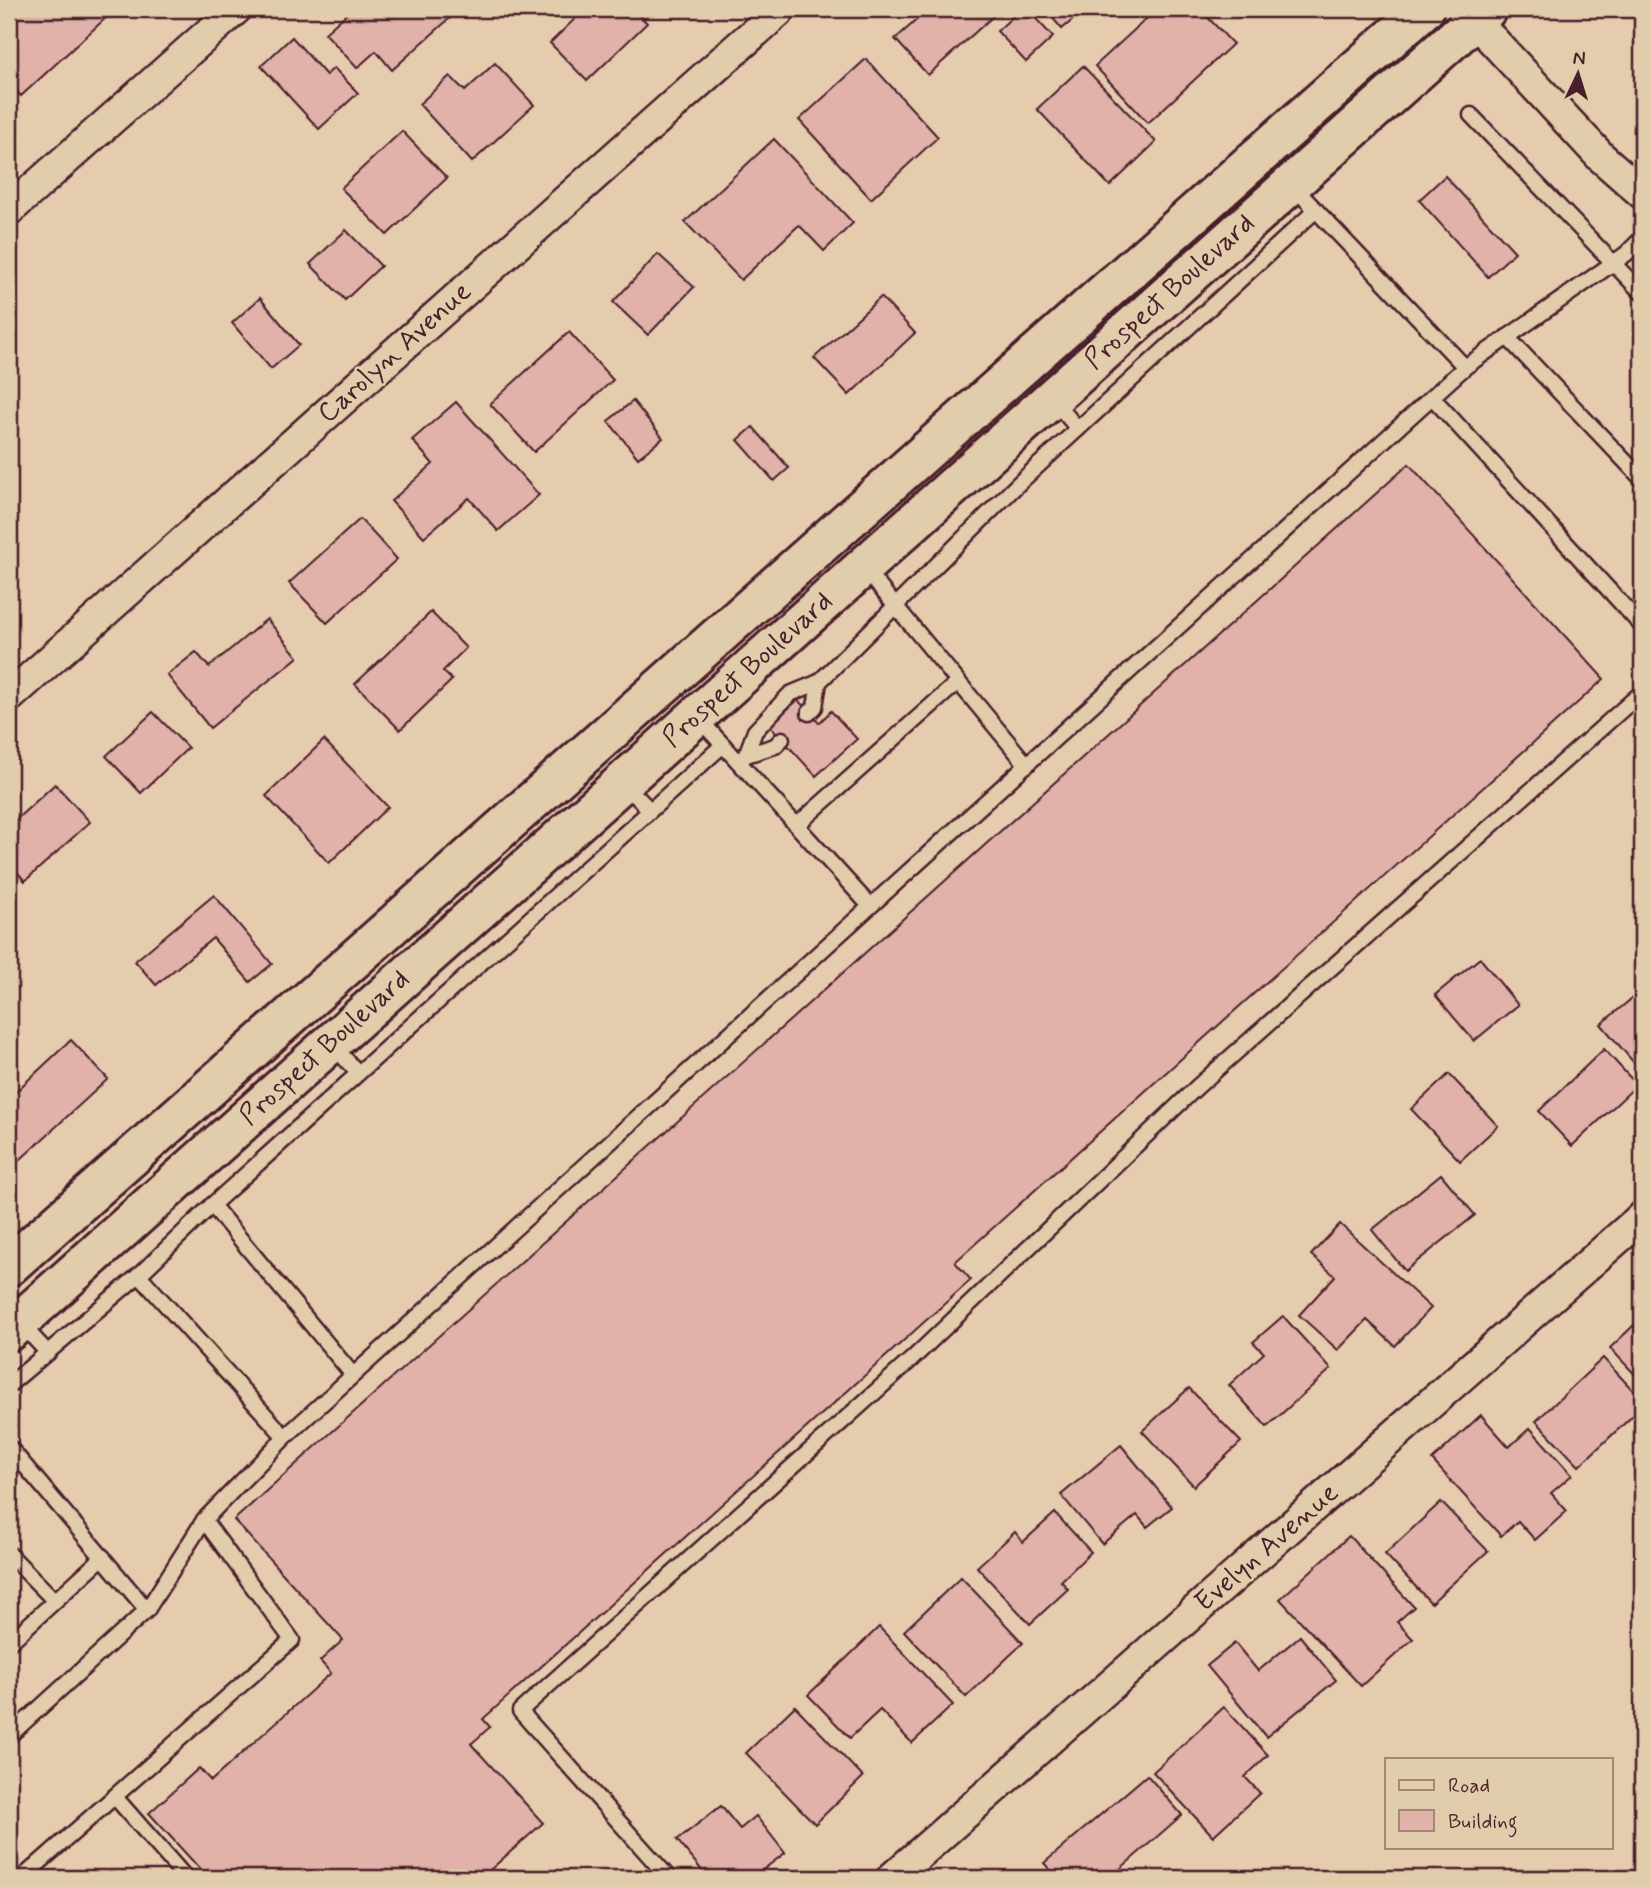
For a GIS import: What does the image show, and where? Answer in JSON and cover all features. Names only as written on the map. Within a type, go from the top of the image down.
[{"type":"main road","name":"Prospect Boulevard","points":[[9,1266],[1424,9]]},
{"type":"main road","name":"Prospect Boulevard","points":[[14,1326],[1052,398],[1303,197],[1481,14]]},
{"type":"street","points":[[9,209],[236,9]]},
{"type":"street","name":"Carolyn Avenue","points":[[9,697],[781,9]]},
{"type":"street","points":[[1481,14],[1601,157],[1642,193]]},
{"type":"street","name":"Evelyn Avenue","points":[[892,1878],[1642,1217]]},
{"type":"lane","points":[[1471,115],[1642,293]]},
{"type":"lane","points":[[742,758],[755,731],[790,694],[819,682],[1017,485],[1079,429],[1303,197],[1465,367]]},
{"type":"lane","points":[[9,1735],[147,1610],[204,1520],[285,1437],[1465,367],[1613,263],[1642,238]]},
{"type":"lane","points":[[1507,337],[1642,479]]},
{"type":"lane","points":[[1432,397],[1642,626]]},
{"type":"lane","points":[[1052,398],[1079,429]]},
{"type":"lane","points":[[863,567],[1027,765]]},
{"type":"lane","points":[[809,712],[815,707],[819,682]]},
{"type":"lane","points":[[797,825],[958,682]]},
{"type":"lane","points":[[670,1878],[520,1711],[912,1359],[1197,1087],[1642,692]]},
{"type":"lane","points":[[696,716],[723,745],[742,758],[797,825],[870,906]]},
{"type":"lane","points":[[742,758],[775,746],[782,739]]},
{"type":"lane","points":[[9,1385],[139,1275],[212,1205],[723,745]]},
{"type":"lane","points":[[622,783],[650,810]]},
{"type":"lane","points":[[330,1043],[358,1073]]},
{"type":"lane","points":[[212,1205],[353,1375]]},
{"type":"lane","points":[[139,1275],[285,1437]]},
{"type":"lane","points":[[14,1326],[48,1353]]},
{"type":"lane","points":[[9,1447],[147,1610]]},
{"type":"lane","points":[[22,1878],[292,1640],[204,1520]]},
{"type":"lane","points":[[9,1554],[54,1600]]},
{"type":"lane","points":[[9,1643],[103,1557]]},
{"type":"lane","points":[[115,1797],[186,1878]]},
{"type":"building","points":[[21,9],[102,9],[108,16],[21,96],[9,83],[9,20]]},
{"type":"building","points":[[352,9],[460,9],[392,70],[376,51],[357,68],[325,33]]},
{"type":"building","points":[[585,9],[633,9],[647,23],[587,81],[550,43]]},
{"type":"building","points":[[929,9],[1001,9],[928,75],[895,39]]},
{"type":"building","points":[[1021,9],[1027,9],[1053,37],[1026,62],[997,31]]},
{"type":"building","points":[[1045,9],[1078,9],[1081,13],[1062,29]]},
{"type":"building","points":[[1157,9],[1200,9],[1233,44],[1148,123],[1095,66]]},
{"type":"building","points":[[292,37],[326,75],[334,68],[358,93],[319,129],[261,66]]},
{"type":"building","points":[[866,59],[938,137],[871,199],[799,120]]},
{"type":"building","points":[[495,63],[534,105],[472,162],[419,104],[450,76],[465,91]]},
{"type":"building","points":[[1083,66],[1156,142],[1110,186],[1037,109]]},
{"type":"building","points":[[402,131],[447,178],[387,235],[341,188]]},
{"type":"building","points":[[774,139],[853,223],[824,251],[799,225],[741,280],[685,222]]},
{"type":"building","points":[[1445,176],[1515,252],[1488,277],[1419,200]]},
{"type":"building","points":[[346,230],[381,266],[345,300],[310,264]]},
{"type":"building","points":[[658,254],[694,287],[648,335],[613,302]]},
{"type":"building","points":[[881,297],[915,333],[849,395],[814,358]]},
{"type":"building","points":[[260,298],[299,345],[271,369],[232,323]]},
{"type":"building","points":[[569,332],[613,380],[534,452],[490,404]]},
{"type":"building","points":[[633,401],[663,438],[638,458],[608,421]]},
{"type":"building","points":[[456,402],[539,495],[498,531],[469,498],[424,537],[391,501],[433,464],[412,440]]},
{"type":"building","points":[[753,427],[789,468],[774,481],[738,440]]},
{"type":"building","points":[[1409,464],[1604,679],[955,1262],[971,1280],[483,1719],[490,1727],[471,1744],[543,1823],[490,1870],[498,1878],[208,1878],[149,1813],[199,1768],[211,1781],[331,1673],[320,1661],[343,1640],[234,1520]]},
{"type":"building","points":[[360,519],[397,559],[327,623],[289,583]]},
{"type":"building","points":[[431,612],[466,648],[443,671],[452,680],[400,730],[355,684]]},
{"type":"building","points":[[267,619],[298,657],[210,728],[167,675],[196,652],[209,667]]},
{"type":"building","points":[[798,700],[819,723],[831,711],[857,739],[816,776],[769,725]]},
{"type":"building","points":[[153,712],[188,748],[141,793],[106,756]]},
{"type":"building","points":[[324,740],[388,807],[329,863],[266,796]]},
{"type":"building","points":[[55,784],[90,822],[25,881],[9,863],[9,826]]},
{"type":"building","points":[[214,895],[272,964],[250,982],[213,938],[156,985],[135,961]]},
{"type":"building","points":[[1480,958],[1518,1005],[1474,1041],[1435,995]]},
{"type":"building","points":[[1642,990],[1642,1068],[1640,1070],[1601,1024]]},
{"type":"building","points":[[71,1040],[108,1079],[9,1170],[9,1098]]},
{"type":"building","points":[[1604,1049],[1637,1085],[1572,1146],[1539,1111]]},
{"type":"building","points":[[1449,1074],[1498,1126],[1460,1161],[1411,1109]]},
{"type":"building","points":[[1441,1174],[1475,1215],[1405,1271],[1372,1230]]},
{"type":"building","points":[[1340,1224],[1431,1308],[1395,1346],[1367,1320],[1338,1350],[1299,1315],[1335,1276],[1311,1255]]},
{"type":"building","points":[[1283,1316],[1331,1369],[1267,1427],[1229,1385],[1264,1353],[1253,1342]]},
{"type":"building","points":[[1634,1325],[1642,1334],[1642,1382],[1610,1348]]},
{"type":"building","points":[[1603,1358],[1642,1400],[1642,1407],[1579,1466],[1536,1421]]},
{"type":"building","points":[[1189,1388],[1241,1442],[1194,1486],[1142,1431]]},
{"type":"building","points":[[1481,1415],[1509,1447],[1530,1428],[1572,1475],[1551,1493],[1567,1511],[1535,1540],[1518,1521],[1501,1536],[1432,1460]]},
{"type":"building","points":[[1121,1445],[1172,1507],[1147,1527],[1137,1515],[1102,1544],[1061,1495]]},
{"type":"building","points":[[1441,1502],[1488,1551],[1431,1603],[1385,1554]]},
{"type":"building","points":[[1055,1513],[1091,1552],[1061,1581],[1068,1589],[1030,1624],[977,1567],[1015,1532],[1023,1542]]},
{"type":"building","points":[[1349,1536],[1414,1607],[1397,1622],[1413,1639],[1361,1686],[1280,1599]]},
{"type":"building","points":[[961,1577],[1023,1643],[966,1697],[904,1631]]},
{"type":"building","points":[[879,1627],[953,1705],[912,1743],[880,1710],[850,1738],[808,1695]]},
{"type":"building","points":[[1300,1636],[1336,1680],[1266,1737],[1207,1666],[1235,1643],[1258,1671]]},
{"type":"building","points":[[795,1706],[863,1777],[815,1824],[746,1753]]},
{"type":"building","points":[[1224,1707],[1268,1755],[1245,1777],[1260,1793],[1213,1836],[1153,1772]]},
{"type":"building","points":[[1147,1775],[1182,1815],[1112,1876],[1114,1878],[1057,1878],[1044,1863]]},
{"type":"building","points":[[721,1806],[740,1829],[756,1816],[785,1853],[752,1878],[708,1878],[677,1840]]}]
